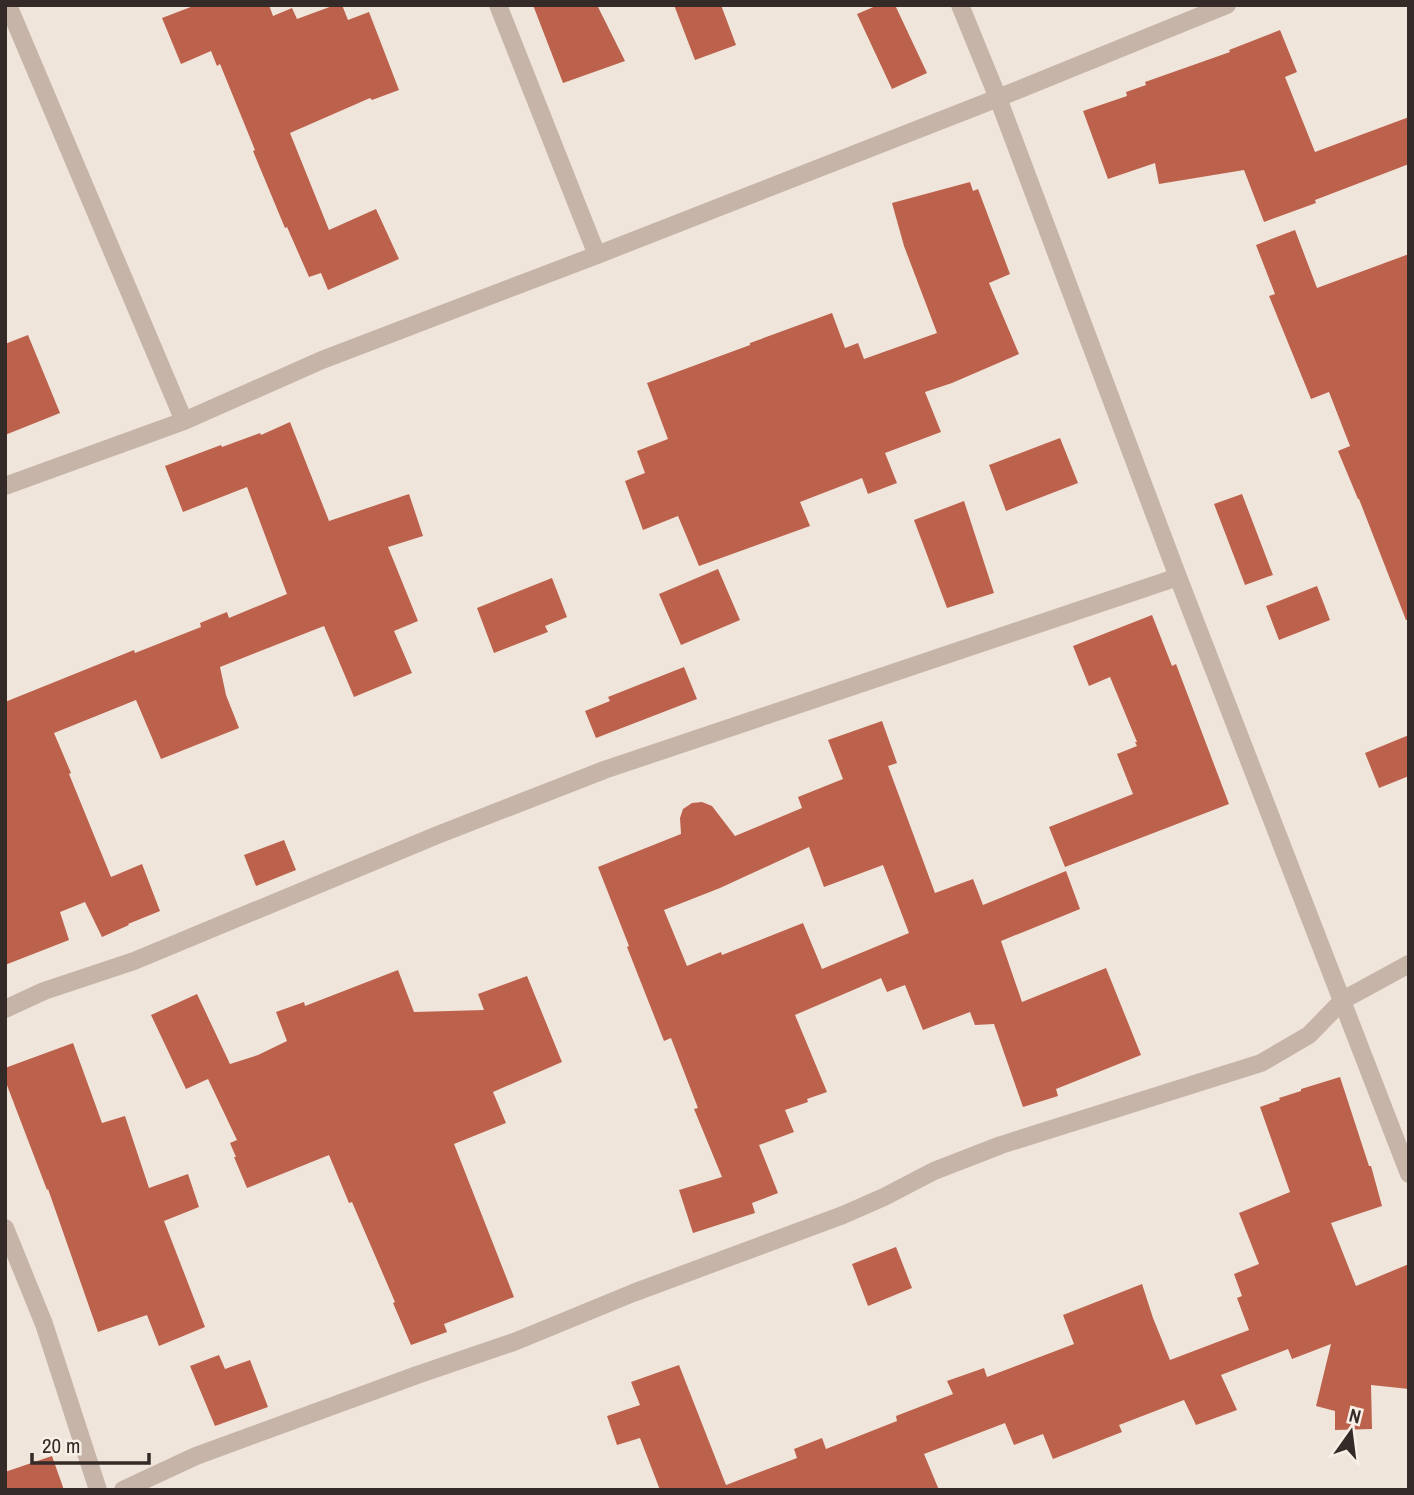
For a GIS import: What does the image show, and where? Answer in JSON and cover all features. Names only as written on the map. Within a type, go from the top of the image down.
[{"type":"street","points":[[8,5],[184,421]]},
{"type":"street","points":[[498,5],[597,255]]},
{"type":"street","points":[[960,5],[998,98],[1178,576],[1409,1174]]},
{"type":"street","points":[[5,486],[184,421],[322,360],[998,98],[1227,5]]},
{"type":"street","points":[[5,1009],[44,991],[134,961],[435,836],[604,770],[1178,576]]},
{"type":"street","points":[[123,1490],[196,1456],[514,1342],[633,1293],[843,1215],[934,1171],[1001,1145],[1261,1063],[1309,1035],[1343,1000],[1409,964]]},
{"type":"street","points":[[5,1228],[44,1324],[98,1490]]},
{"type":"building","points":[[196,5],[269,5],[273,16],[292,8],[297,19],[335,5],[342,5],[348,20],[369,12],[399,90],[372,100],[370,98],[290,133],[329,230],[376,209],[399,259],[328,290],[321,273],[309,277],[287,227],[285,228],[220,64],[217,66],[211,51],[181,64],[162,18]]},
{"type":"building","points":[[533,5],[597,5],[625,61],[563,83]]},
{"type":"building","points":[[674,5],[721,5],[736,45],[695,60]]},
{"type":"building","points":[[878,5],[895,5],[927,73],[892,89],[857,14]]},
{"type":"building","points":[[1280,30],[1297,72],[1285,77],[1315,152],[1409,117],[1409,164],[1264,222],[1244,170],[1159,184],[1155,163],[1108,179],[1083,111],[1127,96],[1126,92],[1146,85],[1145,82],[1230,52],[1229,50]]},
{"type":"building","points":[[970,182],[973,191],[978,189],[1010,274],[989,283],[1019,354],[925,392],[941,432],[885,453],[897,483],[868,494],[862,478],[800,502],[810,526],[699,566],[678,516],[643,530],[625,481],[645,473],[637,451],[668,439],[647,383],[832,313],[845,348],[858,343],[864,359],[937,333],[904,246],[892,203]]},
{"type":"building","points":[[1295,230],[1317,288],[1409,254],[1409,620],[1406,620],[1338,451],[1350,446],[1329,392],[1311,399],[1269,296],[1275,294],[1256,245]]},
{"type":"building","points":[[28,335],[60,413],[5,435],[5,344]]},
{"type":"building","points":[[290,422],[329,521],[409,494],[423,536],[388,547],[418,621],[394,631],[412,673],[354,697],[324,626],[220,667],[226,695],[239,728],[161,759],[136,700],[54,733],[111,877],[142,864],[160,911],[102,937],[85,902],[60,912],[69,940],[5,965],[5,702],[134,650],[135,653],[201,627],[200,623],[227,612],[229,618],[287,594],[247,487],[183,512],[165,466],[221,445],[222,447],[260,433],[261,435]]},
{"type":"building","points":[[1060,438],[1078,483],[1006,511],[989,465]]},
{"type":"building","points":[[1242,494],[1273,575],[1245,585],[1214,504]]},
{"type":"building","points":[[964,501],[994,593],[947,608],[914,520]]},
{"type":"building","points":[[718,569],[740,620],[681,645],[659,594]]},
{"type":"building","points":[[552,578],[567,617],[545,626],[548,632],[494,653],[477,608]]},
{"type":"building","points":[[1317,586],[1330,620],[1279,640],[1266,606]]},
{"type":"building","points":[[1152,615],[1172,666],[1176,664],[1229,804],[1065,867],[1049,827],[1133,794],[1117,754],[1137,746],[1110,677],[1089,686],[1073,646]]},
{"type":"building","points":[[684,667],[697,699],[596,738],[585,711],[610,701],[608,697]]},
{"type":"building","points":[[882,721],[897,763],[888,766],[935,893],[973,879],[983,905],[1066,871],[1080,909],[1001,941],[1022,1002],[1106,968],[1141,1055],[1056,1089],[1058,1096],[1023,1107],[994,1024],[975,1025],[970,1012],[923,1030],[905,985],[887,992],[881,978],[795,1015],[827,1092],[785,1110],[794,1132],[759,1145],[778,1193],[752,1203],[755,1213],[693,1233],[679,1190],[722,1177],[694,1109],[698,1108],[671,1038],[664,1041],[598,867],[681,834],[680,818],[683,809],[692,803],[702,802],[712,806],[735,836],[802,808],[798,797],[843,779],[828,740]],"holes":[[[809,847],[824,887],[883,865],[909,933],[822,969],[803,923],[687,966],[664,910],[720,888]]]},
{"type":"building","points":[[1409,735],[1409,776],[1379,788],[1365,753]]},
{"type":"building","points":[[284,840],[296,870],[256,886],[244,855]]},
{"type":"building","points":[[398,970],[414,1012],[484,1010],[478,994],[527,976],[562,1062],[493,1092],[506,1123],[454,1144],[514,1297],[444,1324],[447,1332],[411,1345],[352,1202],[349,1203],[329,1155],[247,1188],[230,1143],[237,1140],[208,1079],[186,1089],[151,1015],[197,994],[230,1064],[258,1055],[287,1041],[276,1012],[304,1002],[305,1006]]},
{"type":"building","points":[[73,1043],[102,1123],[125,1116],[149,1188],[188,1174],[199,1207],[164,1221],[205,1327],[159,1346],[147,1315],[98,1332],[48,1189],[5,1080],[5,1068]]},
{"type":"building","points":[[1340,1077],[1382,1206],[1331,1223],[1356,1286],[1409,1264],[1409,1389],[1371,1385],[1372,1429],[1335,1430],[1335,1411],[1316,1406],[1331,1344],[1292,1359],[1288,1349],[1221,1375],[1237,1410],[1196,1425],[1184,1400],[1119,1425],[1122,1432],[1053,1459],[1043,1434],[1014,1445],[1005,1423],[924,1454],[939,1490],[660,1490],[640,1438],[617,1445],[607,1416],[640,1405],[631,1382],[679,1365],[726,1485],[797,1458],[794,1449],[822,1438],[826,1449],[897,1421],[896,1416],[953,1394],[947,1381],[984,1368],[987,1377],[1074,1344],[1063,1315],[1142,1284],[1170,1360],[1249,1330],[1237,1298],[1242,1296],[1234,1274],[1259,1264],[1239,1213],[1290,1192],[1260,1107],[1301,1089]]},
{"type":"building","points":[[896,1247],[912,1288],[868,1306],[852,1264]]},
{"type":"building","points":[[219,1355],[225,1369],[250,1360],[268,1407],[215,1426],[190,1366]]},
{"type":"building","points":[[52,1456],[64,1490],[5,1490],[5,1472]]}]
